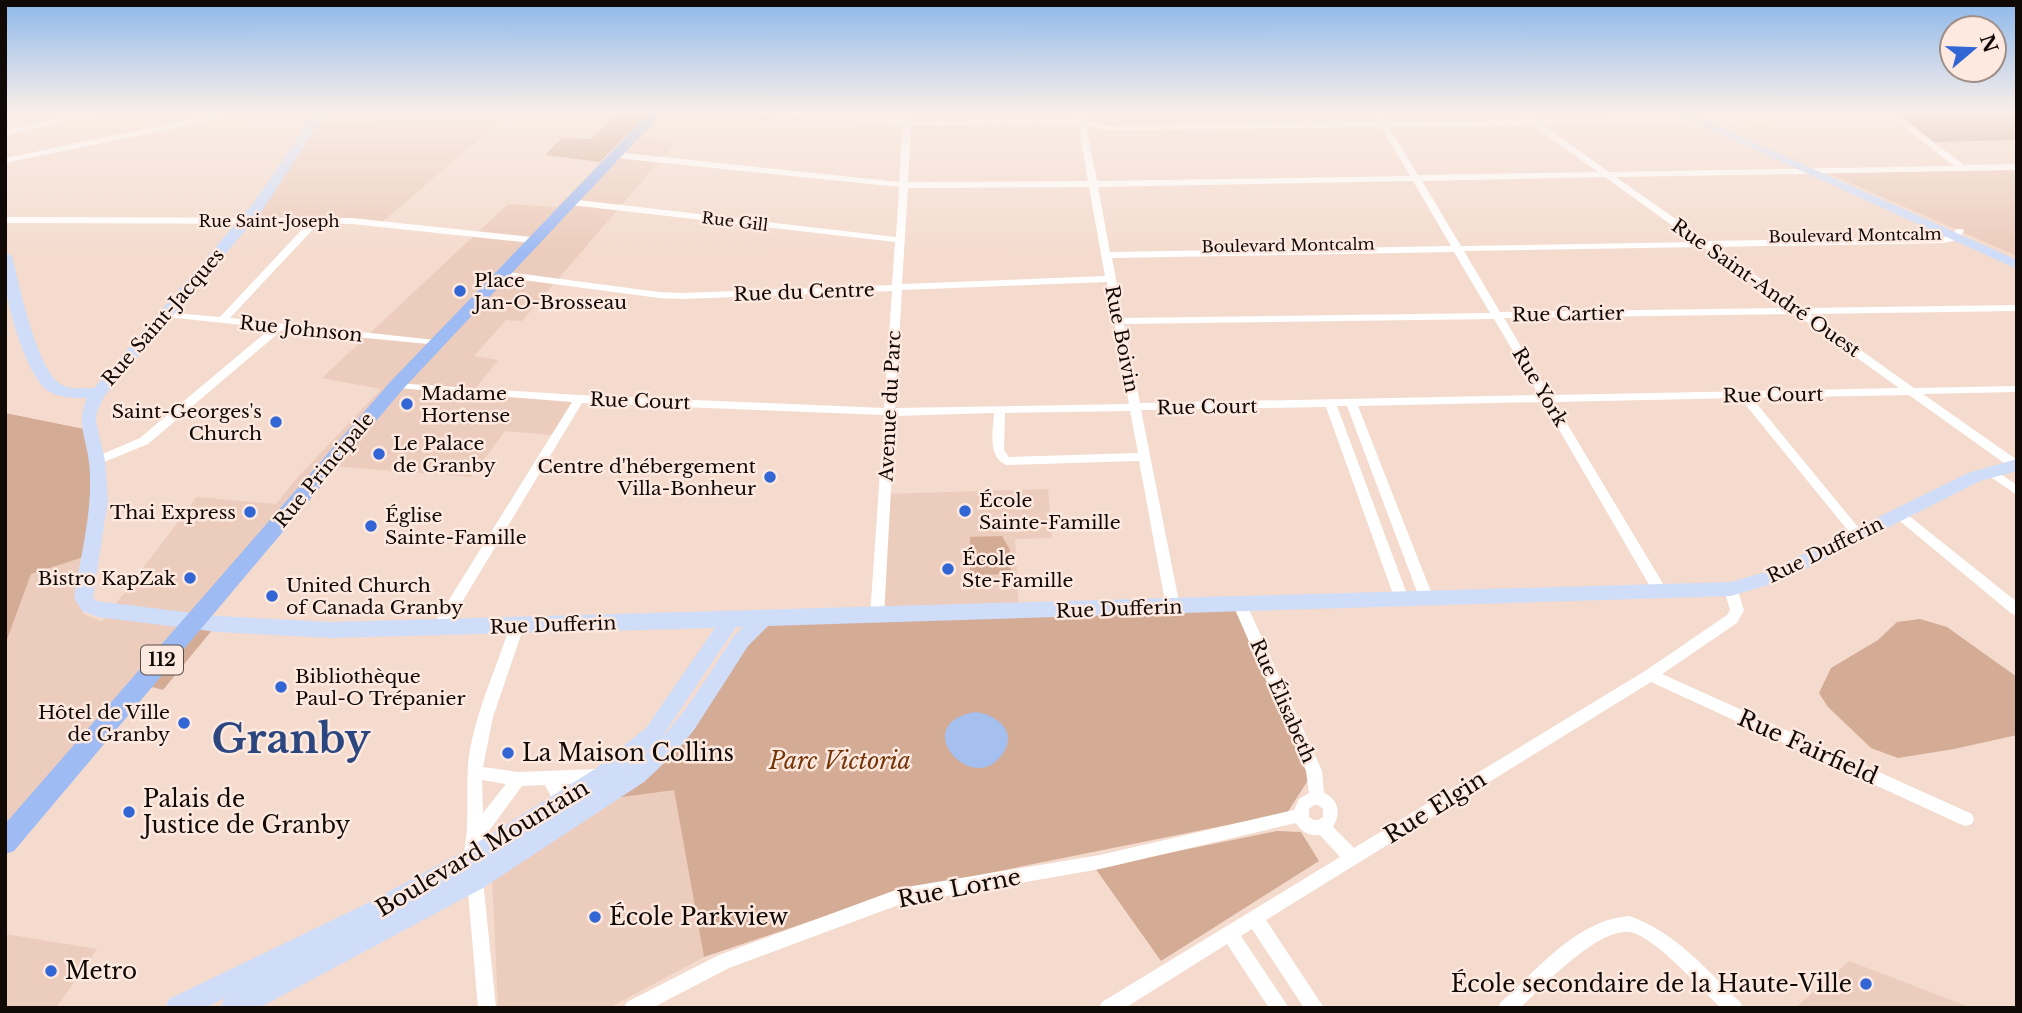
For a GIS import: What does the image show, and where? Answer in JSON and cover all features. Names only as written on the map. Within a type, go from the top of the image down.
[{"type":"main road","name":"Rue Saint-Jacques","points":[[195,621],[98,610],[89,606],[83,598],[99,500],[97,461],[88,421],[89,411],[97,393],[246,220],[289,158]]},
{"type":"main road","name":"Rue Principale","points":[[5,843],[397,385],[613,158]]},
{"type":"main road","points":[[1785,158],[2017,265]]},
{"type":"main road","points":[[1953,234],[2017,256]]},
{"type":"main road","points":[[5,257],[26,337],[47,382],[63,391],[97,393]]},
{"type":"main road","name":"Rue Dufferin","points":[[195,621],[331,630],[439,628],[1240,606],[1401,597],[1731,589],[1775,576],[1990,471],[2016,465]]},
{"type":"main road","name":"Boulevard Mountain","points":[[233,1008],[473,870],[563,813],[636,775],[670,745],[705,699],[741,641],[763,619]]},
{"type":"main road","name":"Boulevard Mountain","points":[[563,813],[653,734],[730,620]]},
{"type":"main road","name":"Boulevard Mountain","points":[[191,1005],[378,910],[473,870]]},
{"type":"street","points":[[647,158],[903,185],[2017,167]]},
{"type":"street","name":"Avenue du Parc","points":[[877,616],[905,158]]},
{"type":"street","name":"Rue Boivin","points":[[1087,158],[1173,607]]},
{"type":"street","name":"Rue York","points":[[1404,158],[1660,591]]},
{"type":"street","name":"Rue Saint-André Ouest","points":[[1584,158],[2016,465]]},
{"type":"street","points":[[1950,158],[1961,167]]},
{"type":"street","name":"Rue Gill","points":[[570,202],[900,240]]},
{"type":"street","name":"Rue Saint-Joseph","points":[[5,220],[352,221],[533,240]]},
{"type":"street","points":[[222,320],[315,221]]},
{"type":"street","name":"Boulevard Montcalm","points":[[1105,251],[1701,242],[1953,234]]},
{"type":"street","name":"Rue du Centre","points":[[500,274],[659,295],[716,296],[1111,279]]},
{"type":"street","name":"Rue Cartier","points":[[1119,321],[2017,308]]},
{"type":"street","name":"Rue Johnson","points":[[167,314],[435,344]]},
{"type":"street","points":[[97,461],[144,441],[280,326]]},
{"type":"street","name":"Rue Court","points":[[397,385],[579,399],[889,412],[2017,389]]},
{"type":"street","points":[[1744,396],[1858,534]]},
{"type":"street","points":[[439,628],[579,399]]},
{"type":"street","points":[[1352,404],[1426,597]]},
{"type":"street","points":[[1331,405],[1401,597]]},
{"type":"street","points":[[1000,409],[998,450],[1006,461],[1144,457]]},
{"type":"street","points":[[1990,471],[2017,491]]},
{"type":"street","points":[[1361,486],[1383,486]]},
{"type":"street","points":[[1899,514],[2017,610]]},
{"type":"street","name":"Rue Elgin","points":[[1108,1008],[1650,675],[1732,619],[1737,610],[1731,589]]},
{"type":"street","name":"Rue Élisabeth","points":[[1240,606],[1314,771],[1317,799]]},
{"type":"street","points":[[487,1008],[473,870],[477,834],[475,772],[481,739],[517,626]]},
{"type":"street","name":"Rue Fairfield","points":[[1650,675],[1966,819]]},
{"type":"street","points":[[475,772],[518,779],[603,776]]},
{"type":"street","points":[[549,777],[563,813]]},
{"type":"street","points":[[477,834],[518,779]]},
{"type":"street","points":[[1323,827],[1331,821],[1331,811],[1317,799],[1305,801],[1301,805],[1301,815],[1309,825],[1323,827],[1352,858]]},
{"type":"street","name":"Rue Lorne","points":[[633,1008],[725,961],[901,896],[1100,862],[1301,815]]},
{"type":"street","points":[[1254,918],[1315,1008]]},
{"type":"street","points":[[1507,1008],[1590,936],[1629,924],[1659,938],[1734,1008]]},
{"type":"street","points":[[1229,933],[1280,1008]]},
{"type":"shaded area","points":[[289,158],[457,158],[380,224],[246,220]]},
{"type":"shaded area","points":[[606,158],[662,158],[522,321],[506,320],[474,356],[498,360],[476,388],[576,396],[553,435],[505,431],[471,477],[333,466],[5,848],[5,645],[31,574],[87,556],[75,599],[84,614],[102,622],[197,497],[276,504],[295,480],[381,389],[322,378],[508,204],[557,207]]},
{"type":"shaded area","points":[[2017,167],[2017,256],[1818,169]]},
{"type":"shaded area","name":"École Ste-Famille","points":[[1048,489],[1052,538],[1015,539],[1019,612],[877,616],[885,494]]},
{"type":"shaded area","name":"École Parkview","points":[[674,789],[704,957],[609,1008],[498,1008],[492,877],[615,798]]},
{"type":"shaded area","points":[[5,934],[97,949],[56,1008],[5,1008]]},
{"type":"shaded area","name":"École secondaire de la Haute-Ville","points":[[1849,961],[1972,1008],[1795,1008]]},
{"type":"green space","points":[[571,158],[604,158],[600,162]]},
{"type":"green space","points":[[5,413],[89,430],[97,461],[87,556],[31,574],[5,645]]},
{"type":"green space","points":[[1002,536],[1010,550],[1011,574],[970,575],[970,537]]},
{"type":"green space","name":"Parc Victoria","points":[[1240,605],[1314,771],[1287,813],[900,891],[704,957],[674,790],[615,798],[761,621]]},
{"type":"green space","points":[[1920,619],[1947,627],[2017,677],[2017,735],[1898,758],[1871,748],[1828,707],[1819,693],[1831,668],[1878,640],[1897,622]]},
{"type":"green space","points":[[195,621],[217,624],[163,690],[141,684]]},
{"type":"green space","points":[[1277,831],[1301,832],[1319,861],[1161,961],[1095,868]]},
{"type":"water","points":[[976,712],[997,720],[1006,730],[1008,737],[1004,752],[991,765],[977,768],[963,764],[952,754],[946,742],[946,730],[956,719]]},
{"type":"place","name":"Place Jan-O-Brosseau","points":[[460,291]]},
{"type":"place","name":"Madame Hortense","points":[[407,404]]},
{"type":"place","name":"Saint-Georges's Church","points":[[276,422]]},
{"type":"place","name":"Le Palace de Granby","points":[[379,454]]},
{"type":"place","name":"Centre d'hébergement Villa-Bonheur","points":[[770,477]]},
{"type":"place","name":"École Sainte-Famille","points":[[965,511]]},
{"type":"place","name":"Thai Express","points":[[250,512]]},
{"type":"place","name":"Église Sainte-Famille","points":[[371,526]]},
{"type":"place","name":"École Ste-Famille","points":[[948,569]]},
{"type":"place","name":"Bistro KapZak","points":[[190,578]]},
{"type":"place","name":"United Church of Canada Granby","points":[[272,596]]},
{"type":"place","name":"Bibliothèque Paul-O Trépanier","points":[[281,687]]},
{"type":"place","name":"Hôtel de Ville de Granby","points":[[184,723]]},
{"type":"place","name":"La Maison Collins","points":[[508,753]]},
{"type":"place","name":"Palais de Justice de Granby","points":[[129,812]]},
{"type":"place","name":"École Parkview","points":[[595,917]]},
{"type":"place","name":"Metro","points":[[51,971]]},
{"type":"place","name":"École secondaire de la Haute-Ville","points":[[1866,984]]},
{"type":"district","name":"Granby","points":[[291,739]]}]
